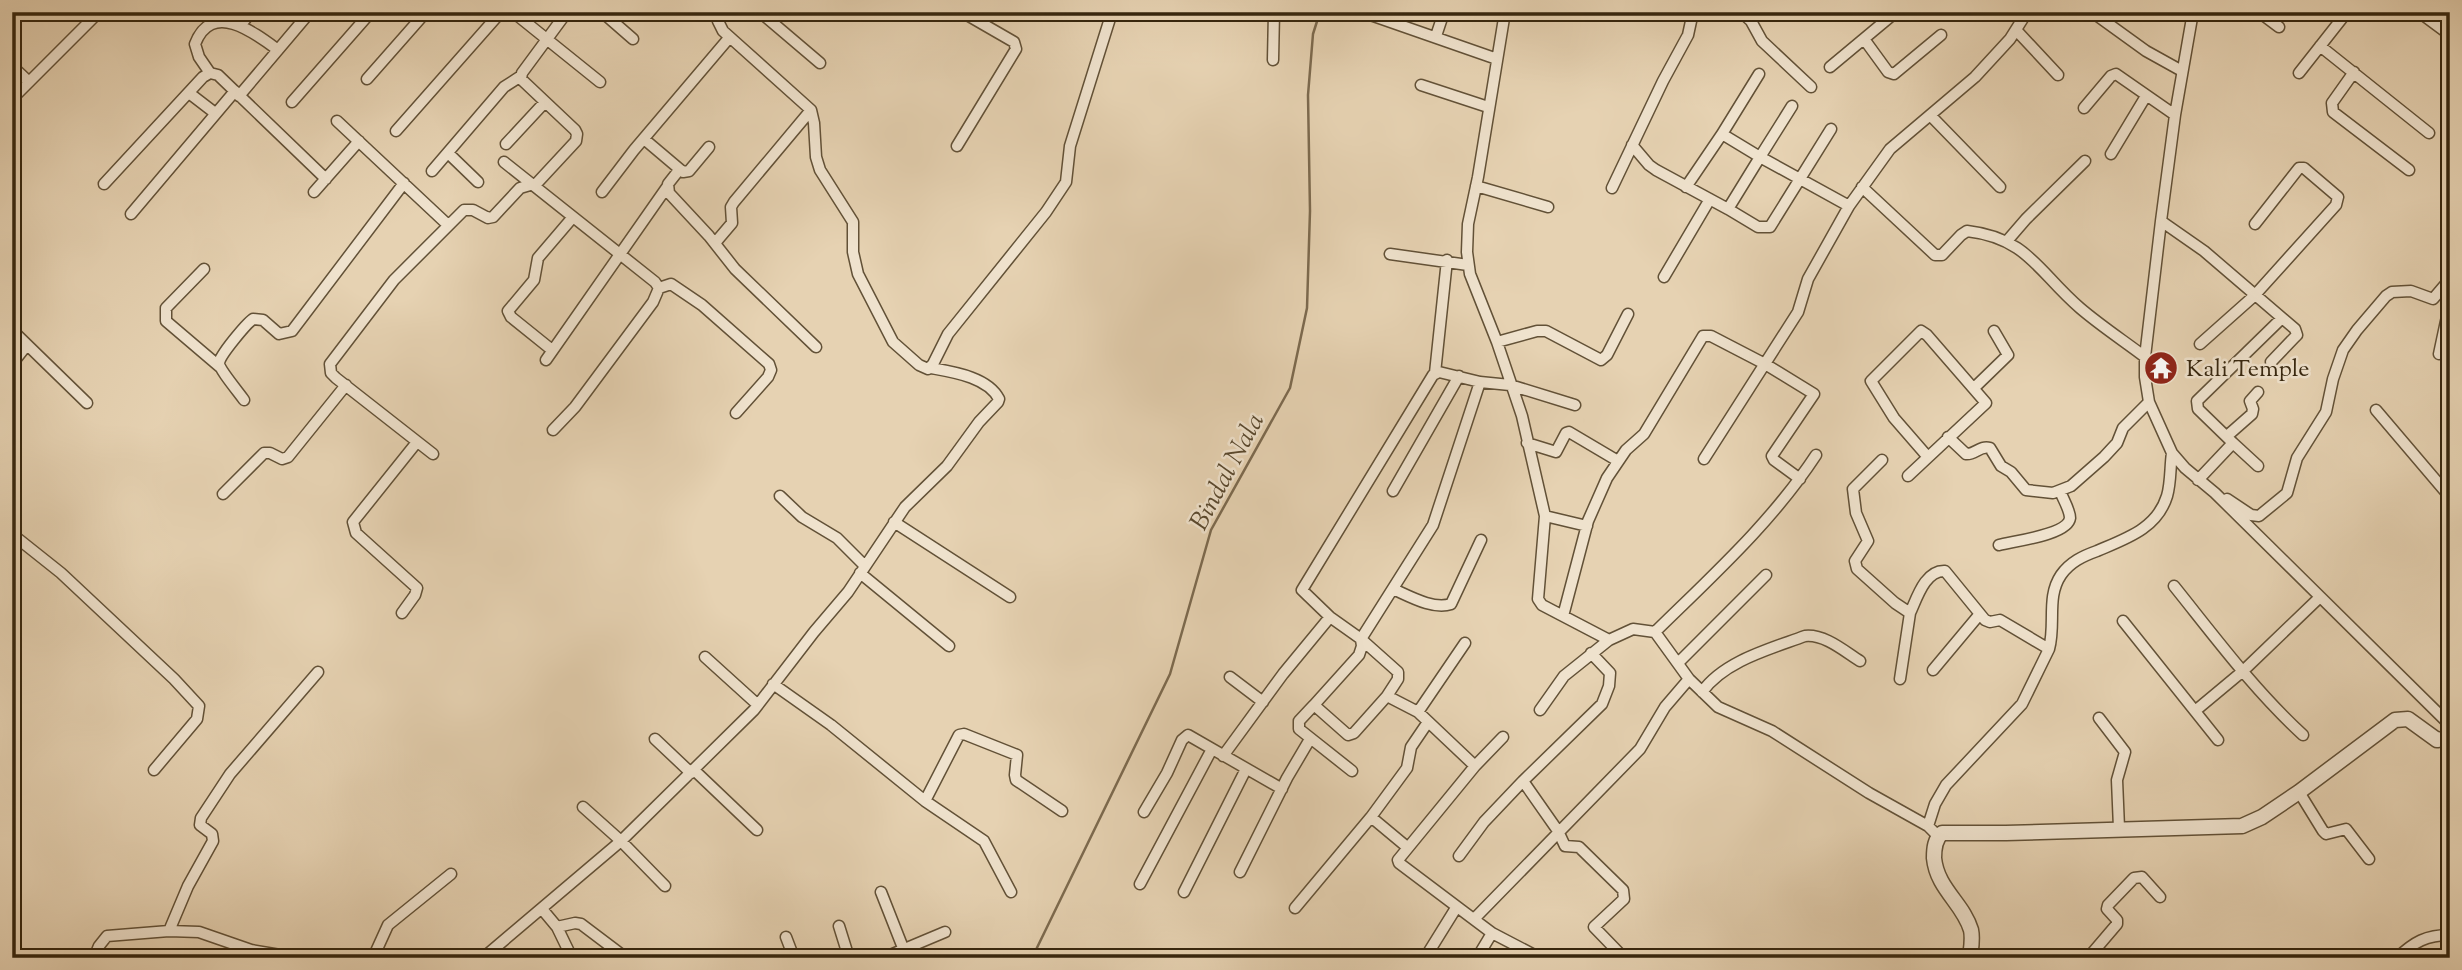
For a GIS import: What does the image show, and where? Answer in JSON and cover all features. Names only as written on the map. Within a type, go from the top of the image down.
[{"type":"street","points":[[12,18],[18,12]]},
{"type":"street","points":[[12,99],[99,12]]},
{"type":"street","points":[[240,26],[251,12]]},
{"type":"street","points":[[131,214],[215,113],[278,50],[310,12]]},
{"type":"street","points":[[292,102],[371,12]]},
{"type":"street","points":[[367,79],[426,12]]},
{"type":"street","points":[[397,131],[501,12]]},
{"type":"street","points":[[513,12],[600,82]]},
{"type":"street","points":[[432,171],[504,87],[521,76],[567,12]]},
{"type":"street","points":[[602,12],[633,39]]},
{"type":"street","points":[[483,958],[621,841],[758,705],[848,592],[910,500],[947,466],[999,399],[996,393],[970,376],[919,365],[893,342],[858,274],[853,252],[853,222],[820,170],[811,110],[729,38],[719,25],[720,17],[725,12]]},
{"type":"street","points":[[957,146],[1016,49],[1014,42],[962,12]]},
{"type":"street","points":[[931,368],[948,334],[1046,212],[1066,182],[1070,146],[1112,12]]},
{"type":"street","points":[[1273,60],[1274,12]]},
{"type":"street","points":[[1436,36],[1444,12]]},
{"type":"street","points":[[1505,12],[1468,224],[1468,265],[1522,416],[1545,516],[1538,599],[1542,605],[1609,640]]},
{"type":"street","points":[[1612,188],[1688,35],[1693,12]]},
{"type":"street","points":[[1741,12],[1751,21],[1762,41],[1811,88]]},
{"type":"street","points":[[1830,67],[1896,12]]},
{"type":"street","points":[[1704,459],[1798,312],[1808,279],[1861,187],[1890,149],[1975,77],[2016,30],[2027,12]]},
{"type":"street","points":[[2092,12],[2146,51],[2182,71]]},
{"type":"street","points":[[2193,12],[2175,115],[2145,357],[2149,402],[2172,453],[2450,725]]},
{"type":"street","points":[[2259,12],[2279,27]]},
{"type":"street","points":[[2299,73],[2347,12]]},
{"type":"street","points":[[2419,12],[2450,35]]},
{"type":"street","points":[[763,13],[820,63]]},
{"type":"street","points":[[1365,13],[1388,16],[1497,59]]},
{"type":"street","points":[[278,50],[252,31],[230,23],[217,23],[204,30],[198,38],[196,51],[210,73],[218,75],[326,179]]},
{"type":"street","points":[[2016,30],[2058,75]]},
{"type":"street","points":[[1864,39],[1888,72],[1894,74],[1941,35]]},
{"type":"street","points":[[602,192],[729,38]]},
{"type":"street","points":[[2320,46],[2429,133]]},
{"type":"street","points":[[12,66],[29,82]]},
{"type":"street","points":[[2354,72],[2332,103],[2333,112],[2409,170]]},
{"type":"street","points":[[104,184],[210,73]]},
{"type":"street","points":[[1686,187],[1759,74]]},
{"type":"street","points":[[2084,108],[2113,74],[2175,115]]},
{"type":"street","points":[[433,454],[331,373],[330,365],[332,358],[394,280],[448,225],[467,209],[491,218],[520,188],[534,185],[577,138],[575,130],[523,82],[521,76]]},
{"type":"street","points":[[1420,85],[1488,107]]},
{"type":"street","points":[[189,93],[215,113]]},
{"type":"street","points":[[2111,154],[2146,96]]},
{"type":"street","points":[[506,144],[545,102]]},
{"type":"street","points":[[1728,209],[1792,106]]},
{"type":"street","points":[[715,243],[732,223],[732,205],[811,110]]},
{"type":"street","points":[[1931,116],[2000,187]]},
{"type":"street","points":[[337,121],[448,225]]},
{"type":"street","points":[[1632,145],[1649,165],[1686,187],[1758,227],[1770,227],[1831,129]]},
{"type":"street","points":[[1722,134],[1798,180],[1849,206]]},
{"type":"street","points":[[643,139],[686,172],[709,147]]},
{"type":"street","points":[[314,192],[359,141]]},
{"type":"street","points":[[447,153],[478,182]]},
{"type":"street","points":[[2007,241],[2085,161]]},
{"type":"street","points":[[504,162],[658,284],[659,288]]},
{"type":"street","points":[[2200,344],[2254,296],[2336,205],[2338,197],[2304,168],[2299,168],[2255,224]]},
{"type":"street","points":[[573,217],[538,258],[534,280],[508,311],[549,355],[680,170]]},
{"type":"street","points":[[220,367],[220,359],[250,320],[261,319],[279,334],[292,331],[404,183]]},
{"type":"street","points":[[1476,186],[1548,207]]},
{"type":"street","points":[[667,187],[671,196],[715,243],[735,269],[816,347]]},
{"type":"street","points":[[1861,187],[1935,255],[1942,255],[1968,231],[2007,241],[2033,259],[2081,309],[2145,357]]},
{"type":"street","points":[[1664,277],[1710,199]]},
{"type":"street","points":[[2161,221],[2204,251],[2295,329],[2297,335],[2271,362]]},
{"type":"street","points":[[1390,254],[1468,265]]},
{"type":"street","points":[[1314,705],[1348,735],[1354,733],[1387,696],[1398,679],[1398,672],[1306,596],[1303,587],[1435,373],[1447,260]]},
{"type":"street","points":[[204,269],[168,306],[166,321],[220,367],[244,400]]},
{"type":"street","points":[[2215,493],[2255,516],[2266,512],[2283,498],[2302,448],[2324,417],[2343,351],[2357,330],[2392,292],[2411,291],[2432,300],[2450,279]]},
{"type":"street","points":[[553,430],[575,407],[653,302],[659,288],[671,284],[686,293],[769,363],[771,370],[768,377],[736,413]]},
{"type":"street","points":[[2439,354],[2445,321],[2450,313]]},
{"type":"street","points":[[1497,342],[1546,331],[1601,360],[1607,355],[1628,314]]},
{"type":"street","points":[[2258,466],[2198,409],[2197,401],[2281,319]]},
{"type":"street","points":[[12,331],[87,403]]},
{"type":"street","points":[[1908,476],[1948,436],[1986,405],[1922,331],[1872,378],[1872,383],[1894,418],[1927,456]]},
{"type":"street","points":[[1974,388],[2007,357],[2007,351],[1994,331]]},
{"type":"street","points":[[1563,616],[1587,526],[1607,478],[1626,450],[1644,434],[1703,336],[1711,336],[1765,364],[1814,394],[1772,456],[1800,479]]},
{"type":"street","points":[[12,364],[27,345]]},
{"type":"street","points":[[1435,373],[1510,385],[1575,405]]},
{"type":"street","points":[[1393,491],[1459,376]]},
{"type":"street","points":[[1352,771],[1301,732],[1298,724],[1359,655],[1361,639],[1436,517],[1450,467],[1480,382]]},
{"type":"street","points":[[223,494],[264,453],[282,459],[288,457],[345,385]]},
{"type":"street","points":[[2199,480],[2252,414],[2250,401],[2258,392]]},
{"type":"street","points":[[1948,436],[1966,454],[1983,447],[1990,448],[2001,466],[2011,472],[2026,490],[2060,491],[2085,475],[2104,457],[2117,443],[2123,428],[2149,402]]},
{"type":"street","points":[[2376,410],[2450,497]]},
{"type":"street","points":[[1527,443],[1556,452],[1569,432],[1618,461]]},
{"type":"street","points":[[401,613],[415,595],[416,588],[356,533],[353,522],[417,442]]},
{"type":"street","points":[[1970,958],[1972,937],[1969,925],[1937,874],[1933,831],[1935,804],[1946,785],[2022,704],[2049,649],[2053,593],[2060,575],[2077,560],[2140,531],[2156,517],[2168,494],[2172,453]]},
{"type":"street","points":[[1656,632],[1754,533],[1800,479],[1816,455]]},
{"type":"street","points":[[1882,460],[1854,487],[1855,507],[1868,541],[1855,563],[1857,569],[1895,604],[1910,613]]},
{"type":"street","points":[[1999,545],[2052,533],[2065,527],[2070,514],[2060,491]]},
{"type":"street","points":[[780,496],[802,517],[836,538],[863,569],[949,646]]},
{"type":"street","points":[[1545,516],[1587,526]]},
{"type":"street","points":[[894,522],[1010,597]]},
{"type":"street","points":[[12,534],[61,573],[199,706],[197,719],[154,770]]},
{"type":"street","points":[[1392,589],[1431,604],[1451,604],[1481,540]]},
{"type":"street","points":[[1900,678],[1910,613],[1923,586],[1930,577],[1942,570],[1956,583],[1979,615],[1988,622],[2000,620],[2049,649]]},
{"type":"street","points":[[1678,663],[1766,575]]},
{"type":"street","points":[[2174,586],[2277,712],[2303,735]]},
{"type":"street","points":[[2195,711],[2243,671],[2320,597]]},
{"type":"street","points":[[1933,670],[1979,615]]},
{"type":"street","points":[[1223,756],[1330,617]]},
{"type":"street","points":[[2123,621],[2218,740]]},
{"type":"street","points":[[1540,710],[1564,676],[1609,640],[1633,629],[1656,632],[1689,679],[1718,707],[1772,731],[1933,831],[1945,832],[2006,833],[2242,826],[2262,817],[2299,792],[2399,718],[2408,719],[2437,740],[2450,738]]},
{"type":"street","points":[[1702,692],[1711,679],[1729,666],[1805,636],[1817,636],[1860,661]]},
{"type":"street","points":[[1418,712],[1465,643]]},
{"type":"street","points":[[1459,856],[1484,822],[1605,700],[1610,673],[1591,653]]},
{"type":"street","points":[[705,657],[758,705]]},
{"type":"street","points":[[169,931],[188,886],[213,841],[212,834],[201,825],[201,818],[230,774],[318,672]]},
{"type":"street","points":[[1230,677],[1263,702]]},
{"type":"street","points":[[1472,918],[1476,917],[1640,749],[1665,707],[1689,679]]},
{"type":"street","points":[[773,684],[831,725],[925,801],[984,841],[1011,892]]},
{"type":"street","points":[[1387,696],[1418,712],[1475,766]]},
{"type":"street","points":[[2099,718],[2126,754],[2117,780],[2119,828]]},
{"type":"street","points":[[1295,908],[1371,817],[1409,766],[1410,747],[1428,722]]},
{"type":"street","points":[[925,801],[955,739],[964,734],[1017,755],[1016,780],[1062,811]]},
{"type":"street","points":[[1143,813],[1167,773],[1184,737],[1189,735],[1282,789]]},
{"type":"street","points":[[1503,737],[1407,847],[1399,858],[1399,863],[1492,933],[1540,958]]},
{"type":"street","points":[[655,739],[757,830]]},
{"type":"street","points":[[1240,872],[1310,739]]},
{"type":"street","points":[[1140,884],[1212,749]]},
{"type":"street","points":[[1184,892],[1246,769]]},
{"type":"street","points":[[1523,781],[1558,831],[1565,846],[1579,847],[1623,890],[1624,899],[1594,927],[1624,958]]},
{"type":"street","points":[[2299,792],[2326,834],[2346,828],[2369,859]]},
{"type":"street","points":[[583,807],[665,886]]},
{"type":"street","points":[[1371,817],[1407,847]]},
{"type":"street","points":[[373,958],[388,925],[451,874]]},
{"type":"street","points":[[2088,958],[2117,924],[2108,905],[2134,878],[2142,877],[2160,897]]},
{"type":"street","points":[[881,892],[906,953]]},
{"type":"street","points":[[1425,958],[1456,908]]},
{"type":"street","points":[[542,909],[557,927],[572,958]]},
{"type":"street","points":[[557,927],[581,924],[626,958]]},
{"type":"street","points":[[839,926],[849,958]]},
{"type":"street","points":[[94,958],[103,939],[113,934],[169,931],[199,932],[251,950],[298,958]]},
{"type":"street","points":[[883,958],[906,953],[945,932]]},
{"type":"street","points":[[1477,958],[1492,933]]},
{"type":"street","points":[[2397,958],[2423,938],[2450,935]]},
{"type":"street","points":[[786,937],[793,958]]},
{"type":"waterway","name":"Bindal Nala","points":[[1032,958],[1170,674],[1211,530],[1290,388],[1307,308],[1310,211],[1308,95],[1313,34],[1320,12]]},
{"type":"place","name":"Kali Temple","points":[[2161,368]]}]
